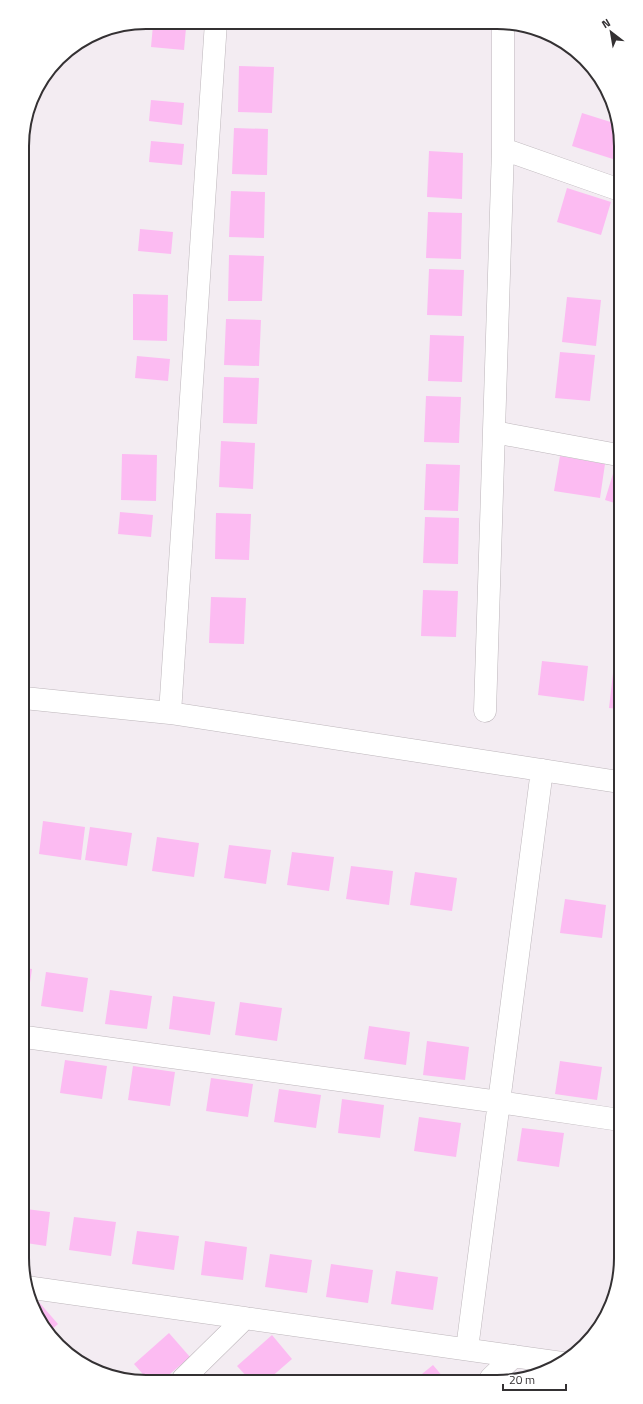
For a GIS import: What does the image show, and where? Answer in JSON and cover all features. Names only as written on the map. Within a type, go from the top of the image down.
[{"type":"street","points":[[170,713],[216,29]]},
{"type":"street","points":[[485,711],[503,149],[503,29]]},
{"type":"street","points":[[503,149],[614,188]]},
{"type":"street","points":[[494,432],[614,455]]},
{"type":"street","points":[[29,699],[170,713],[614,781]]},
{"type":"street","points":[[467,1349],[542,770]]},
{"type":"street","points":[[29,1038],[614,1119]]},
{"type":"street","points":[[33,1288],[551,1361]]},
{"type":"street","points":[[186,1375],[245,1318]]},
{"type":"street","points":[[495,1375],[514,1356]]},
{"type":"building","points":[[153,29],[186,29],[184,50],[151,47]]},
{"type":"building","points":[[239,66],[274,67],[272,113],[238,112]]},
{"type":"building","points":[[151,100],[184,103],[182,125],[149,121]]},
{"type":"building","points":[[582,113],[611,122],[614,159],[572,146]]},
{"type":"building","points":[[234,128],[268,129],[267,175],[232,174]]},
{"type":"building","points":[[151,141],[184,144],[182,165],[149,162]]},
{"type":"building","points":[[429,151],[463,153],[462,199],[427,197]]},
{"type":"building","points":[[567,188],[611,202],[601,235],[557,222]]},
{"type":"building","points":[[231,191],[265,192],[264,238],[229,237]]},
{"type":"building","points":[[428,212],[462,213],[461,259],[426,258]]},
{"type":"building","points":[[140,229],[173,232],[171,254],[138,251]]},
{"type":"building","points":[[229,255],[264,256],[262,301],[228,301]]},
{"type":"building","points":[[429,269],[464,270],[462,316],[427,315]]},
{"type":"building","points":[[133,294],[168,295],[167,341],[133,340]]},
{"type":"building","points":[[567,297],[601,300],[596,346],[562,342]]},
{"type":"building","points":[[226,319],[261,320],[259,366],[224,365]]},
{"type":"building","points":[[430,335],[464,336],[462,382],[428,381]]},
{"type":"building","points":[[560,352],[595,355],[590,401],[555,398]]},
{"type":"building","points":[[137,356],[170,359],[168,381],[135,378]]},
{"type":"building","points":[[224,377],[259,378],[257,424],[223,423]]},
{"type":"building","points":[[426,396],[461,397],[459,443],[424,442]]},
{"type":"building","points":[[221,441],[255,443],[253,489],[219,487]]},
{"type":"building","points":[[122,454],[157,455],[156,501],[121,500]]},
{"type":"building","points":[[560,456],[605,464],[600,498],[554,491]]},
{"type":"building","points":[[426,464],[460,465],[458,511],[424,510]]},
{"type":"building","points":[[614,470],[614,503],[605,500]]},
{"type":"building","points":[[120,512],[153,515],[151,537],[118,534]]},
{"type":"building","points":[[216,513],[251,514],[249,560],[215,559]]},
{"type":"building","points":[[425,517],[459,518],[458,564],[423,563]]},
{"type":"building","points":[[423,590],[458,591],[456,637],[421,636]]},
{"type":"building","points":[[211,597],[246,598],[244,644],[209,643]]},
{"type":"building","points":[[542,661],[588,666],[584,701],[538,695]]},
{"type":"building","points":[[613,673],[614,708],[609,708]]},
{"type":"building","points":[[43,821],[85,827],[81,860],[39,854]]},
{"type":"building","points":[[90,827],[132,833],[127,866],[85,860]]},
{"type":"building","points":[[157,837],[199,843],[194,877],[152,871]]},
{"type":"building","points":[[229,845],[271,850],[266,884],[224,878]]},
{"type":"building","points":[[292,852],[334,857],[329,891],[287,885]]},
{"type":"building","points":[[351,866],[393,871],[389,905],[346,899]]},
{"type":"building","points":[[415,872],[457,878],[452,911],[410,905]]},
{"type":"building","points":[[565,899],[606,905],[602,938],[560,933]]},
{"type":"building","points":[[29,969],[32,969],[29,989]]},
{"type":"building","points":[[46,972],[88,978],[83,1012],[41,1006]]},
{"type":"building","points":[[110,990],[152,996],[147,1029],[105,1024]]},
{"type":"building","points":[[173,996],[215,1002],[210,1035],[169,1029]]},
{"type":"building","points":[[240,1002],[282,1008],[277,1041],[235,1035]]},
{"type":"building","points":[[369,1026],[410,1032],[406,1065],[364,1059]]},
{"type":"building","points":[[427,1041],[469,1047],[465,1080],[423,1075]]},
{"type":"building","points":[[65,1060],[107,1066],[102,1099],[60,1093]]},
{"type":"building","points":[[560,1061],[602,1067],[597,1100],[555,1094]]},
{"type":"building","points":[[133,1066],[175,1072],[170,1106],[128,1100]]},
{"type":"building","points":[[211,1078],[253,1084],[248,1117],[206,1111]]},
{"type":"building","points":[[279,1089],[321,1095],[316,1128],[274,1122]]},
{"type":"building","points":[[342,1099],[384,1105],[380,1138],[338,1133]]},
{"type":"building","points":[[419,1117],[461,1123],[456,1157],[414,1151]]},
{"type":"building","points":[[522,1128],[564,1133],[559,1167],[517,1161]]},
{"type":"building","points":[[29,1209],[50,1212],[46,1246],[29,1243]]},
{"type":"building","points":[[74,1217],[116,1222],[111,1256],[69,1250]]},
{"type":"building","points":[[137,1231],[179,1236],[174,1270],[132,1264]]},
{"type":"building","points":[[205,1241],[247,1247],[243,1280],[201,1275]]},
{"type":"building","points":[[270,1254],[312,1260],[307,1293],[265,1287]]},
{"type":"building","points":[[331,1264],[373,1270],[368,1303],[326,1297]]},
{"type":"building","points":[[396,1271],[438,1277],[433,1310],[391,1304]]},
{"type":"building","points":[[37,1301],[58,1324],[53,1329],[45,1316]]},
{"type":"building","points":[[169,1333],[190,1357],[169,1375],[144,1375],[134,1364]]},
{"type":"building","points":[[272,1335],[292,1359],[274,1375],[245,1375],[237,1366]]},
{"type":"building","points":[[433,1365],[441,1375],[421,1375]]}]
